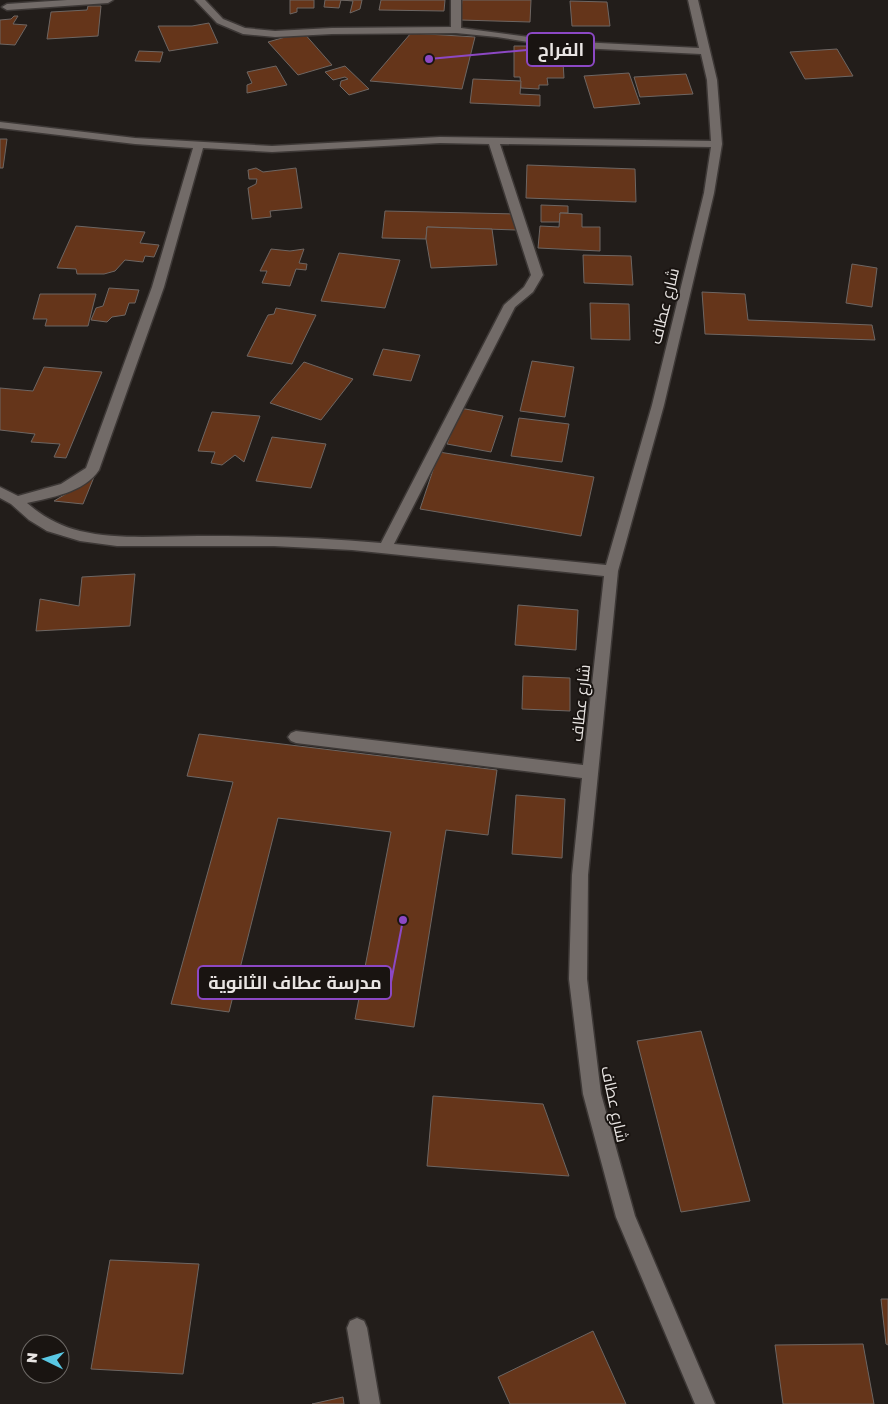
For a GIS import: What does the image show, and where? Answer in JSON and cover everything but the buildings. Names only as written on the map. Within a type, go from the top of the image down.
[{"type":"street","points":[[7,7],[108,0]]},
{"type":"street","points":[[200,0],[220,21],[243,32],[275,34],[345,30],[456,30],[497,34],[558,44],[706,51]]},
{"type":"street","points":[[456,0],[456,30]]},
{"type":"street","name":"شارع عطاف","points":[[693,0],[713,88],[717,144],[709,194],[658,405],[611,571],[580,874],[578,979],[592,1094],[626,1217],[705,1404]]},
{"type":"street","points":[[0,125],[135,141],[272,149],[440,140],[717,144]]},
{"type":"street","points":[[385,548],[510,305],[529,289],[538,275],[493,140]]},
{"type":"street","points":[[16,501],[71,486],[80,482],[92,470],[158,287],[199,145]]},
{"type":"street","points":[[0,492],[16,501],[34,517],[52,527],[80,536],[117,541],[274,541],[385,548],[611,571]]},
{"type":"street","points":[[296,737],[590,772]]},
{"type":"street","points":[[357,1328],[370,1404]]},
{"type":"place","name":"الفراح","points":[[429,59]]},
{"type":"place","name":"مدرسة عطاف الثانوية","points":[[403,920]]}]
